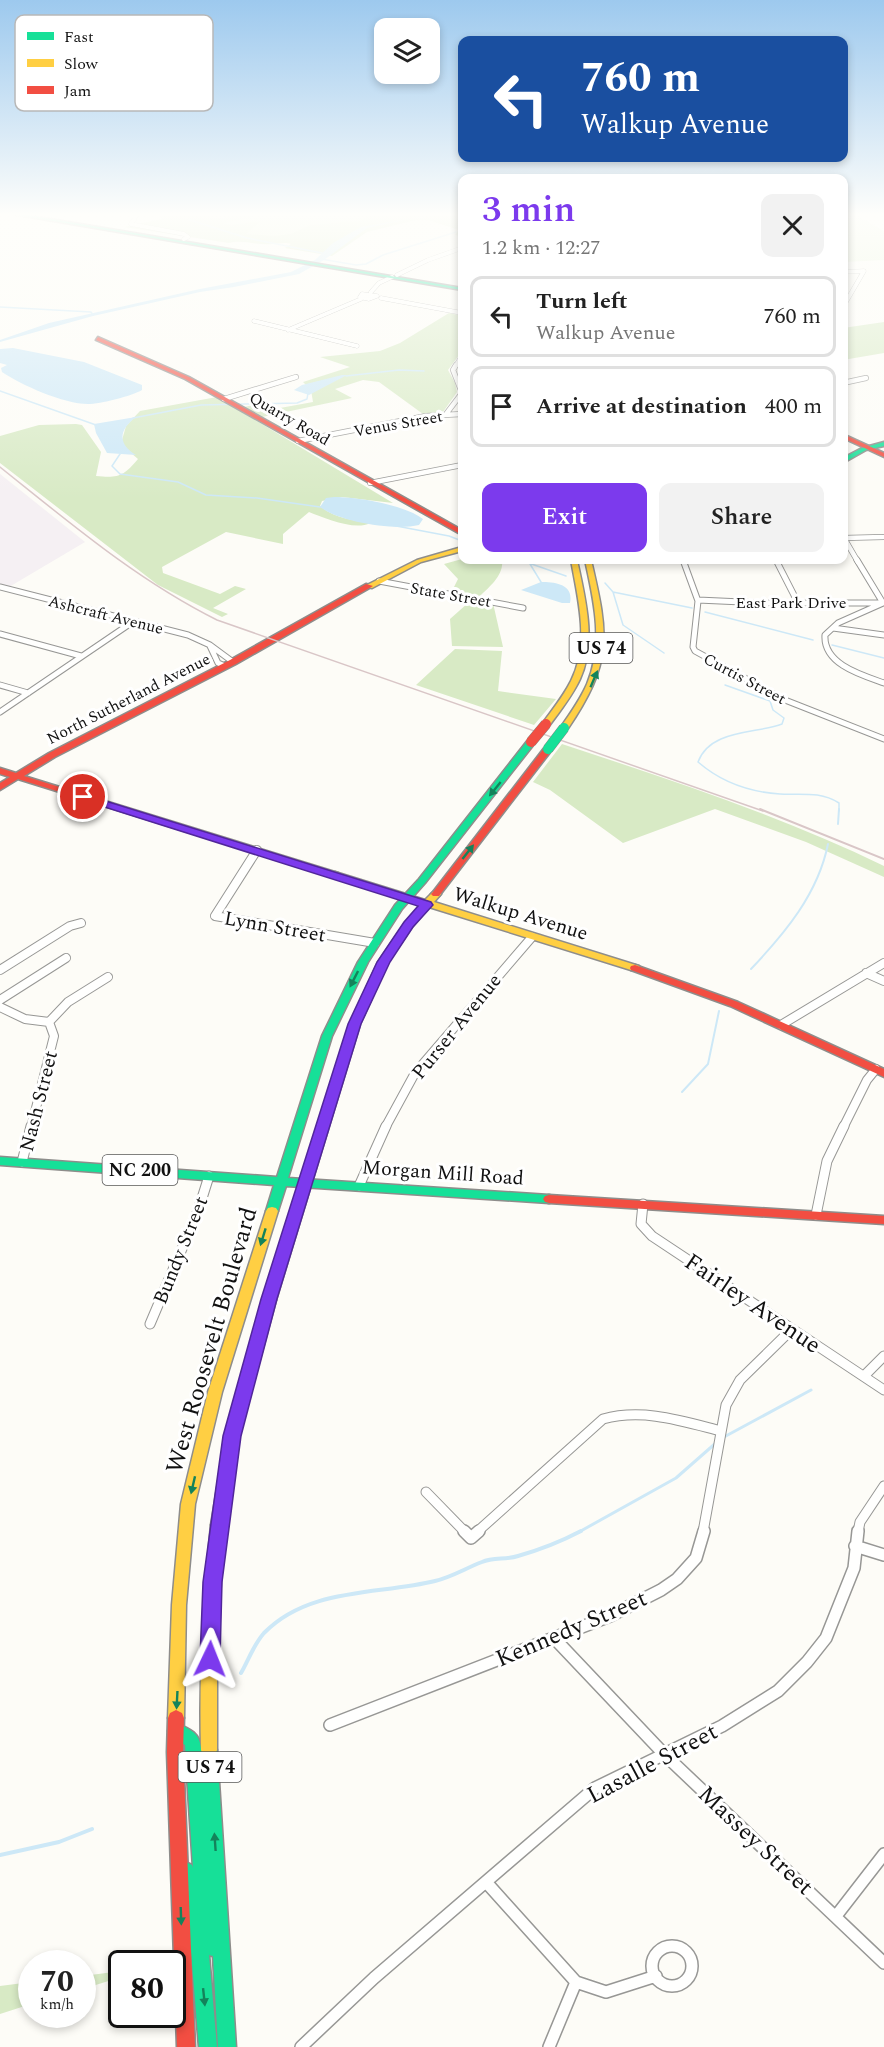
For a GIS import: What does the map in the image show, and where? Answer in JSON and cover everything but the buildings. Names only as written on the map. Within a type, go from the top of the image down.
[{"type":"main road","name":"Quarry Road","points":[[98,339],[176,373],[458,531]]},
{"type":"main road","points":[[848,438],[884,455]]},
{"type":"main road","points":[[848,458],[868,448],[884,444]]},
{"type":"main road","name":"North Sutherland Avenue","points":[[0,787],[52,755],[273,641],[380,581],[419,561],[458,550]]},
{"type":"main road","name":"West Roosevelt Boulevard","points":[[186,2047],[176,1731],[179,1605],[188,1504],[215,1392],[327,1036],[358,971],[406,899],[546,724],[566,696],[582,663],[584,639],[575,564]]},
{"type":"main road","name":"US 74","points":[[227,2047],[209,1750],[213,1582],[217,1537],[232,1436],[269,1299],[355,1024],[368,991],[383,962],[408,925],[427,905],[564,728],[586,697],[600,666],[602,636],[589,564]]},
{"type":"main road","name":"Walkup Avenue","points":[[0,771],[257,850],[708,994],[880,1071]]},
{"type":"main road","name":"Morgan Mill Road","points":[[0,1161],[884,1220]]},
{"type":"main road","points":[[176,1731],[189,1737],[193,1742],[203,1887],[213,1946],[223,1976]]},
{"type":"main road","points":[[178,1836],[190,1888],[198,1942],[208,2047]]},
{"type":"street","points":[[288,330],[340,309]]},
{"type":"street","points":[[438,309],[458,312]]},
{"type":"street","points":[[254,321],[357,346]]},
{"type":"street","points":[[458,362],[453,370],[458,383]]},
{"type":"street","points":[[224,399],[296,377]]},
{"type":"street","points":[[848,382],[866,378]]},
{"type":"street","points":[[446,414],[458,398]]},
{"type":"street","name":"Venus Street","points":[[298,441],[446,414],[458,414]]},
{"type":"street","points":[[370,483],[458,466]]},
{"type":"street","points":[[848,538],[884,537]]},
{"type":"street","points":[[848,545],[883,603],[832,628],[823,641],[828,652],[855,672],[884,683]]},
{"type":"street","name":"Curtis Street","points":[[684,564],[698,600],[693,647],[702,657],[785,700],[884,739]]},
{"type":"street","points":[[778,564],[798,603]]},
{"type":"street","name":"State Street","points":[[380,581],[523,608]]},
{"type":"street","name":"Ashcraft Avenue","points":[[2,589],[188,635],[210,645],[229,664]]},
{"type":"street","name":"East Park Drive","points":[[698,600],[883,603]]},
{"type":"street","points":[[0,712],[134,621]]},
{"type":"street","points":[[832,628],[884,635]]},
{"type":"street","points":[[0,634],[81,656]]},
{"type":"street","points":[[210,645],[218,663],[229,664]]},
{"type":"street","points":[[0,685],[28,693]]},
{"type":"street","name":"Lynn Street","points":[[257,850],[215,916],[375,944]]},
{"type":"street","points":[[0,970],[70,926],[81,923]]},
{"type":"street","name":"Purser Avenue","points":[[358,1186],[380,1137],[415,1073],[532,937]]},
{"type":"street","points":[[0,1000],[66,958]]},
{"type":"street","points":[[781,1025],[884,963]]},
{"type":"street","points":[[866,973],[884,981]]},
{"type":"street","points":[[49,1022],[81,993],[108,977]]},
{"type":"street","name":"Nash Street","points":[[0,1007],[25,1019],[49,1022],[54,1036],[22,1162]]},
{"type":"street","points":[[816,1215],[827,1161],[867,1080],[880,1071]]},
{"type":"street","name":"Bundy Street","points":[[150,1324],[198,1211],[209,1176]]},
{"type":"street","name":"Fairley Avenue","points":[[643,1204],[641,1218],[645,1230],[884,1390]]},
{"type":"street","name":"Kennedy Street","points":[[330,1725],[610,1616],[661,1590],[676,1579],[696,1558],[705,1525],[726,1405],[735,1387],[792,1329]]},
{"type":"street","points":[[864,1376],[884,1356]]},
{"type":"street","points":[[426,1492],[471,1538],[603,1419],[615,1414],[641,1414],[721,1431]]},
{"type":"street","name":"Lasalle Street","points":[[301,2047],[374,1978],[595,1788],[757,1706],[778,1692],[826,1638],[854,1568],[855,1546],[860,1522],[884,1486]]},
{"type":"street","points":[[855,1546],[884,1555]]},
{"type":"street","name":"Massey Street","points":[[554,1638],[664,1754],[884,1963]]},
{"type":"street","points":[[836,1916],[884,1854]]},
{"type":"street","points":[[486,1882],[576,1982],[606,1992],[656,1976]]},
{"type":"street","points":[[549,2047],[576,1982]]},
{"type":"shaded area","points":[[0,474],[85,542],[9,587],[0,585]]},
{"type":"green space","points":[[449,313],[458,315],[458,356],[448,370],[457,392],[443,412],[423,414],[379,382],[363,380],[335,389],[352,398],[262,417],[244,407],[259,404],[280,408],[313,402],[311,390],[303,382],[350,367],[320,357],[380,351],[400,343]]},
{"type":"green space","points":[[884,322],[884,353],[848,359],[848,327]]},
{"type":"green space","points":[[217,397],[393,503],[342,497],[322,501],[320,506],[331,513],[370,523],[348,525],[309,512],[283,534],[283,544],[226,532],[162,567],[163,573],[220,594],[235,586],[246,589],[213,608],[228,614],[222,617],[158,585],[0,463],[0,436],[39,425],[76,424],[82,425],[101,452],[96,476],[120,475],[138,459],[124,447],[122,440],[126,426],[140,411]]},
{"type":"green space","points":[[458,560],[458,564],[502,565],[499,575],[480,596],[452,591],[458,579],[444,564]]},
{"type":"green space","points":[[468,603],[493,603],[503,647],[452,646],[450,619]]},
{"type":"green space","points":[[455,649],[502,651],[498,691],[556,699],[534,725],[416,685]]},
{"type":"green space","points":[[562,744],[685,785],[806,831],[884,866],[884,877],[806,842],[715,809],[623,843],[550,790],[533,782]]},
{"type":"green space","points":[[108,1973],[108,1981],[96,1985],[96,1974]]},
{"type":"green space","points":[[18,1984],[18,2008],[0,2014],[0,1986]]},
{"type":"water","points":[[113,309],[126,309],[0,342],[0,340],[49,323]]},
{"type":"water","points":[[13,348],[84,362],[142,385],[142,390],[93,404],[67,401],[31,388],[2,372],[1,368],[7,365],[0,363],[0,349]]},
{"type":"water","points":[[347,375],[309,395],[294,390],[302,385]]},
{"type":"water","points":[[136,417],[126,427],[122,436],[126,446],[136,455],[107,453],[96,433],[94,424]]},
{"type":"water","points":[[326,498],[381,503],[405,510],[423,519],[419,525],[408,527],[382,526],[354,521],[320,507]]},
{"type":"water","points":[[541,582],[562,585],[569,592],[570,603],[562,603],[521,590]]},
{"type":"waterway","points":[[28,309],[91,312],[93,315]]},
{"type":"waterway","points":[[346,376],[399,370],[424,371]]},
{"type":"waterway","points":[[0,391],[96,425]]},
{"type":"waterway","points":[[133,418],[201,405],[297,403],[307,399],[308,393]]},
{"type":"waterway","points":[[120,454],[112,466],[120,474],[178,482],[206,495],[257,498],[320,507]]},
{"type":"waterway","points":[[391,525],[458,539]]},
{"type":"waterway","points":[[530,564],[541,582]]},
{"type":"waterway","points":[[532,564],[566,576]]},
{"type":"waterway","points":[[605,583],[613,592]]},
{"type":"waterway","points":[[613,592],[692,608]]},
{"type":"waterway","points":[[613,592],[623,625],[664,653]]},
{"type":"waterway","points":[[705,612],[813,640]]},
{"type":"waterway","points":[[832,645],[884,658]]},
{"type":"waterway","points":[[725,685],[770,701],[773,710],[784,718],[782,724],[723,738],[704,751],[698,762],[716,775],[736,785],[769,793],[810,794],[825,797],[839,803],[839,809]]},
{"type":"waterway","points":[[838,824],[839,809]]},
{"type":"waterway","points":[[751,969],[788,927],[808,896],[817,880],[828,844]]},
{"type":"waterway","points":[[682,1092],[708,1064],[719,1011]]},
{"type":"waterway","points":[[724,1437],[811,1390]]},
{"type":"waterway","points":[[580,1532],[676,1478],[717,1442]]},
{"type":"waterway","points":[[241,1673],[260,1637],[282,1618],[302,1607],[345,1595],[435,1581],[486,1560],[513,1557],[534,1551],[580,1532]]},
{"type":"waterway","points":[[0,1855],[59,1842],[92,1829]]},
{"type":"railway","points":[[0,467],[132,569],[217,620],[763,811]]},
{"type":"railway","points":[[760,809],[884,859]]},
{"type":"traffic: fast","points":[[848,458],[864,449],[884,444]]},
{"type":"traffic: fast","points":[[548,749],[564,728]]},
{"type":"traffic: fast","points":[[272,1211],[327,1036],[363,962],[398,907],[422,881],[531,742]]},
{"type":"traffic: fast","points":[[0,1161],[306,1183]]},
{"type":"traffic: fast","points":[[306,1183],[549,1199]]},
{"type":"traffic: fast","points":[[176,1731],[189,1737],[193,1742],[203,1887],[214,1948]]},
{"type":"traffic: fast","points":[[209,1750],[227,2047]]},
{"type":"traffic: fast","points":[[186,1871],[200,1952],[208,2047]]},
{"type":"traffic: slow","points":[[369,586],[419,561],[458,550]]},
{"type":"traffic: slow","points":[[546,724],[573,686],[583,659],[584,616],[575,564]]},
{"type":"traffic: slow","points":[[564,728],[590,685],[597,666],[600,648],[601,629],[589,564]]},
{"type":"traffic: slow","points":[[335,875],[635,968]]},
{"type":"traffic: slow","points":[[270,1300],[355,1024],[383,962],[408,925],[436,894]]},
{"type":"traffic: slow","points":[[176,1718],[179,1605],[188,1504],[215,1392],[272,1211]]},
{"type":"traffic: slow","points":[[209,1750],[209,1638],[218,1525]]},
{"type":"traffic: jam","points":[[98,339],[187,378],[458,531]]},
{"type":"traffic: jam","points":[[848,438],[884,455]]},
{"type":"traffic: jam","points":[[0,787],[52,755],[233,662],[369,586]]},
{"type":"traffic: jam","points":[[531,742],[546,724]]},
{"type":"traffic: jam","points":[[436,894],[548,749]]},
{"type":"traffic: jam","points":[[0,771],[335,875]]},
{"type":"traffic: jam","points":[[635,968],[734,1004],[884,1073]]},
{"type":"traffic: jam","points":[[549,1199],[884,1220]]},
{"type":"traffic: jam","points":[[218,1525],[234,1428],[270,1300]]},
{"type":"traffic: jam","points":[[176,1718],[175,1752],[186,2047]]},
{"type":"route","points":[[83,797],[427,905],[408,925],[383,962],[368,991],[355,1024],[269,1299],[232,1436],[218,1527],[210,1659]]}]
